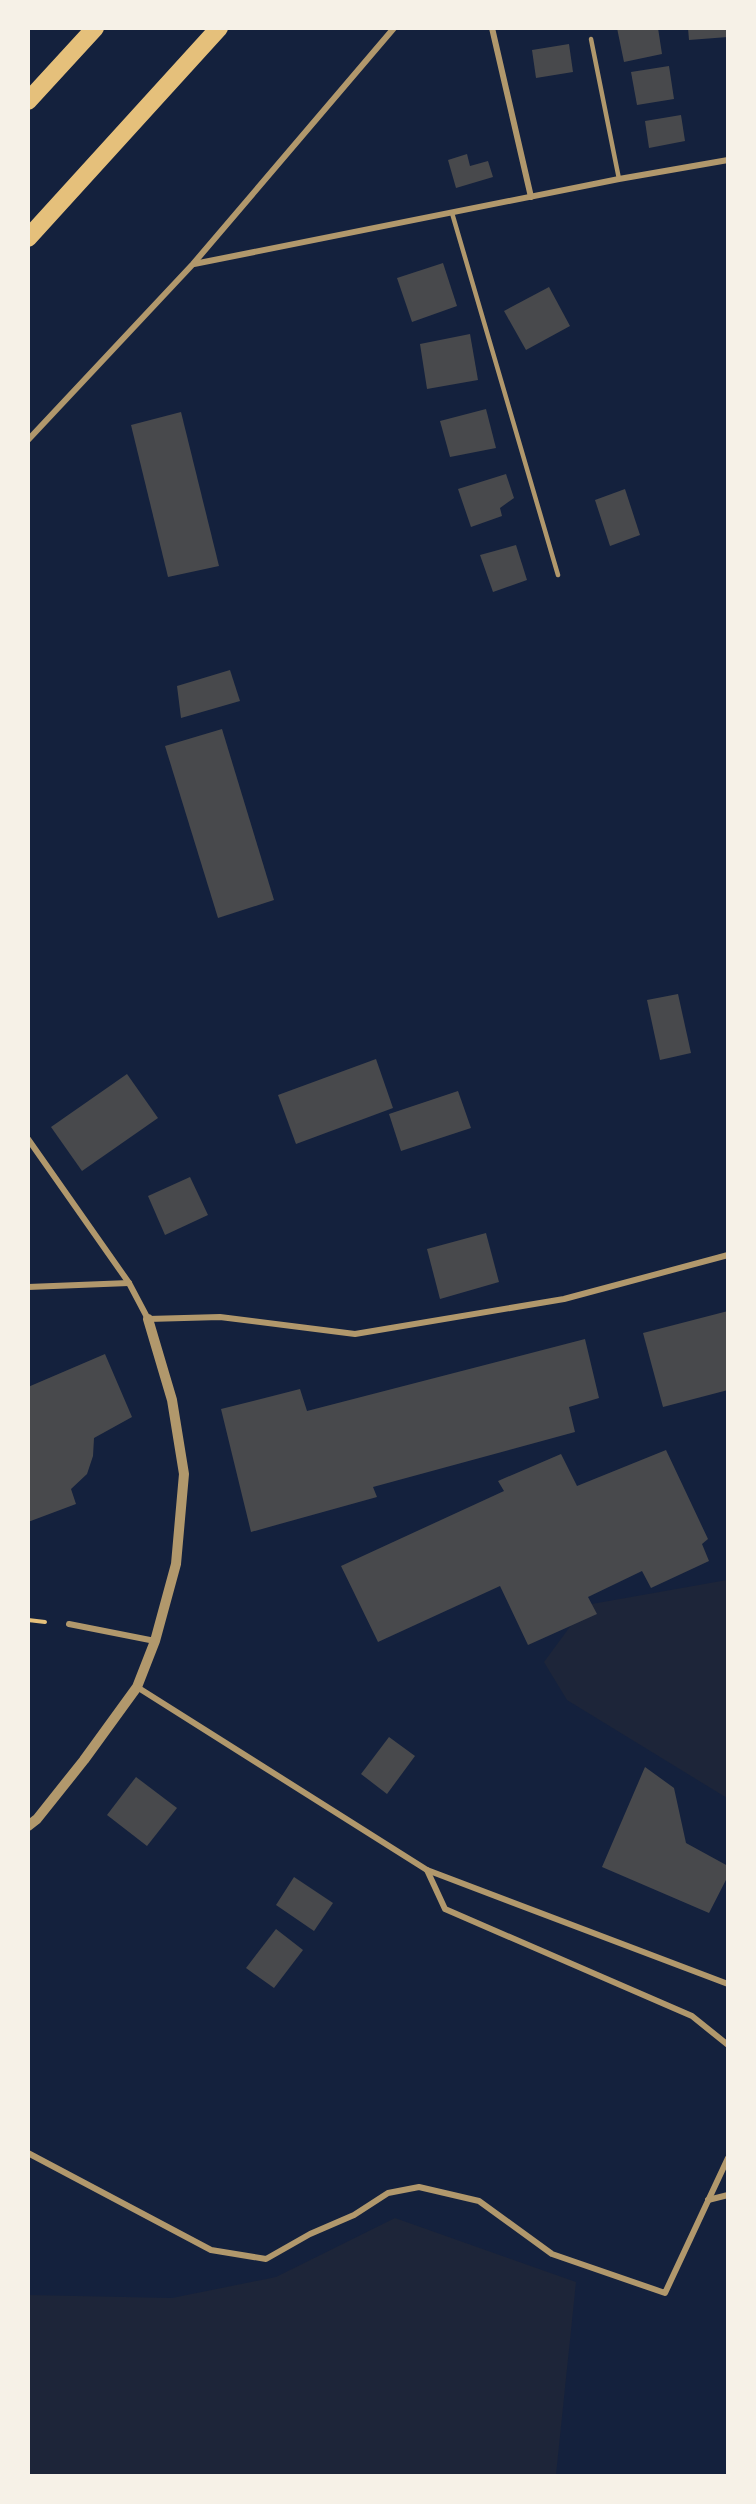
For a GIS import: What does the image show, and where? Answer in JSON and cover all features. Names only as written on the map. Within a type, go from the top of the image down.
[{"type":"highway","points":[[28,101],[95,28]]},
{"type":"highway","points":[[28,238],[219,28]]},
{"type":"street","points":[[28,440],[193,264],[394,28]]},
{"type":"street","points":[[492,28],[531,197]]},
{"type":"street","points":[[193,264],[619,178],[728,160]]},
{"type":"street","points":[[28,1139],[129,1283],[148,1318],[172,1400],[184,1474],[176,1564],[155,1641],[137,1687],[37,1820],[28,1826]]},
{"type":"street","points":[[148,1318],[220,1317],[356,1334],[564,1299],[728,1255]]},
{"type":"street","points":[[28,1287],[129,1283]]},
{"type":"street","points":[[69,1624],[155,1641]]},
{"type":"street","points":[[137,1687],[427,1870],[728,1984]]},
{"type":"street","points":[[427,1870],[445,1909],[692,2016],[728,2045]]},
{"type":"street","points":[[28,2153],[211,2250],[266,2259],[310,2234],[354,2215],[388,2193],[418,2187],[479,2201],[552,2254],[665,2293],[728,2158]]},
{"type":"street","points":[[708,2200],[728,2195]]},
{"type":"lane","points":[[591,39],[619,178]]},
{"type":"lane","points":[[452,213],[558,575]]},
{"type":"shaded area","points":[[727,1580],[727,1798],[567,1700],[544,1662],[586,1605]]},
{"type":"shaded area","points":[[395,2218],[576,2282],[556,2475],[29,2475],[29,2295],[172,2298],[276,2277]]},
{"type":"building","points":[[617,28],[658,28],[662,54],[624,62]]},
{"type":"building","points":[[688,28],[728,28],[728,37],[689,40]]},
{"type":"building","points":[[569,44],[573,72],[536,78],[532,50]]},
{"type":"building","points":[[669,66],[674,99],[637,105],[631,72]]},
{"type":"building","points":[[681,115],[685,141],[649,148],[645,121]]},
{"type":"building","points":[[467,154],[470,166],[488,161],[493,177],[456,188],[448,160]]},
{"type":"building","points":[[443,263],[457,306],[412,322],[397,278]]},
{"type":"building","points":[[549,287],[570,326],[526,350],[504,311]]},
{"type":"building","points":[[470,334],[478,380],[427,389],[420,344]]},
{"type":"building","points":[[486,409],[496,448],[450,457],[440,421]]},
{"type":"building","points":[[181,412],[219,566],[168,577],[131,425]]},
{"type":"building","points":[[506,474],[514,498],[500,508],[502,516],[471,527],[458,489]]},
{"type":"building","points":[[625,489],[640,535],[610,546],[595,500]]},
{"type":"building","points":[[516,545],[527,580],[493,592],[480,555]]},
{"type":"building","points":[[230,670],[240,701],[181,718],[177,686]]},
{"type":"building","points":[[222,729],[274,900],[218,918],[165,746]]},
{"type":"building","points":[[678,994],[691,1053],[660,1060],[647,1000]]},
{"type":"building","points":[[376,1059],[393,1108],[296,1144],[278,1095]]},
{"type":"building","points":[[127,1074],[158,1118],[82,1171],[51,1127]]},
{"type":"building","points":[[458,1091],[471,1128],[401,1151],[389,1114]]},
{"type":"building","points":[[190,1177],[208,1215],[165,1235],[148,1196]]},
{"type":"building","points":[[486,1233],[499,1282],[440,1299],[427,1249]]},
{"type":"building","points":[[728,1311],[728,1390],[663,1407],[643,1333]]},
{"type":"building","points":[[585,1339],[599,1398],[569,1407],[575,1432],[373,1487],[377,1497],[251,1532],[221,1409],[300,1389],[307,1411]]},
{"type":"building","points":[[105,1354],[132,1417],[94,1438],[93,1456],[87,1474],[71,1489],[76,1504],[28,1522],[28,1387]]},
{"type":"building","points":[[666,1450],[708,1539],[702,1544],[709,1561],[651,1588],[642,1571],[588,1597],[597,1614],[528,1645],[500,1586],[378,1642],[341,1566],[504,1491],[498,1481],[561,1454],[577,1486]]},
{"type":"building","points":[[389,1737],[415,1756],[387,1794],[361,1774]]},
{"type":"building","points":[[645,1767],[674,1788],[686,1843],[728,1866],[728,1876],[709,1913],[602,1867]]},
{"type":"building","points":[[136,1777],[177,1808],[147,1846],[107,1815]]},
{"type":"building","points":[[294,1877],[333,1903],[314,1931],[276,1905]]},
{"type":"building","points":[[276,1929],[303,1950],[274,1988],[246,1968]]}]
